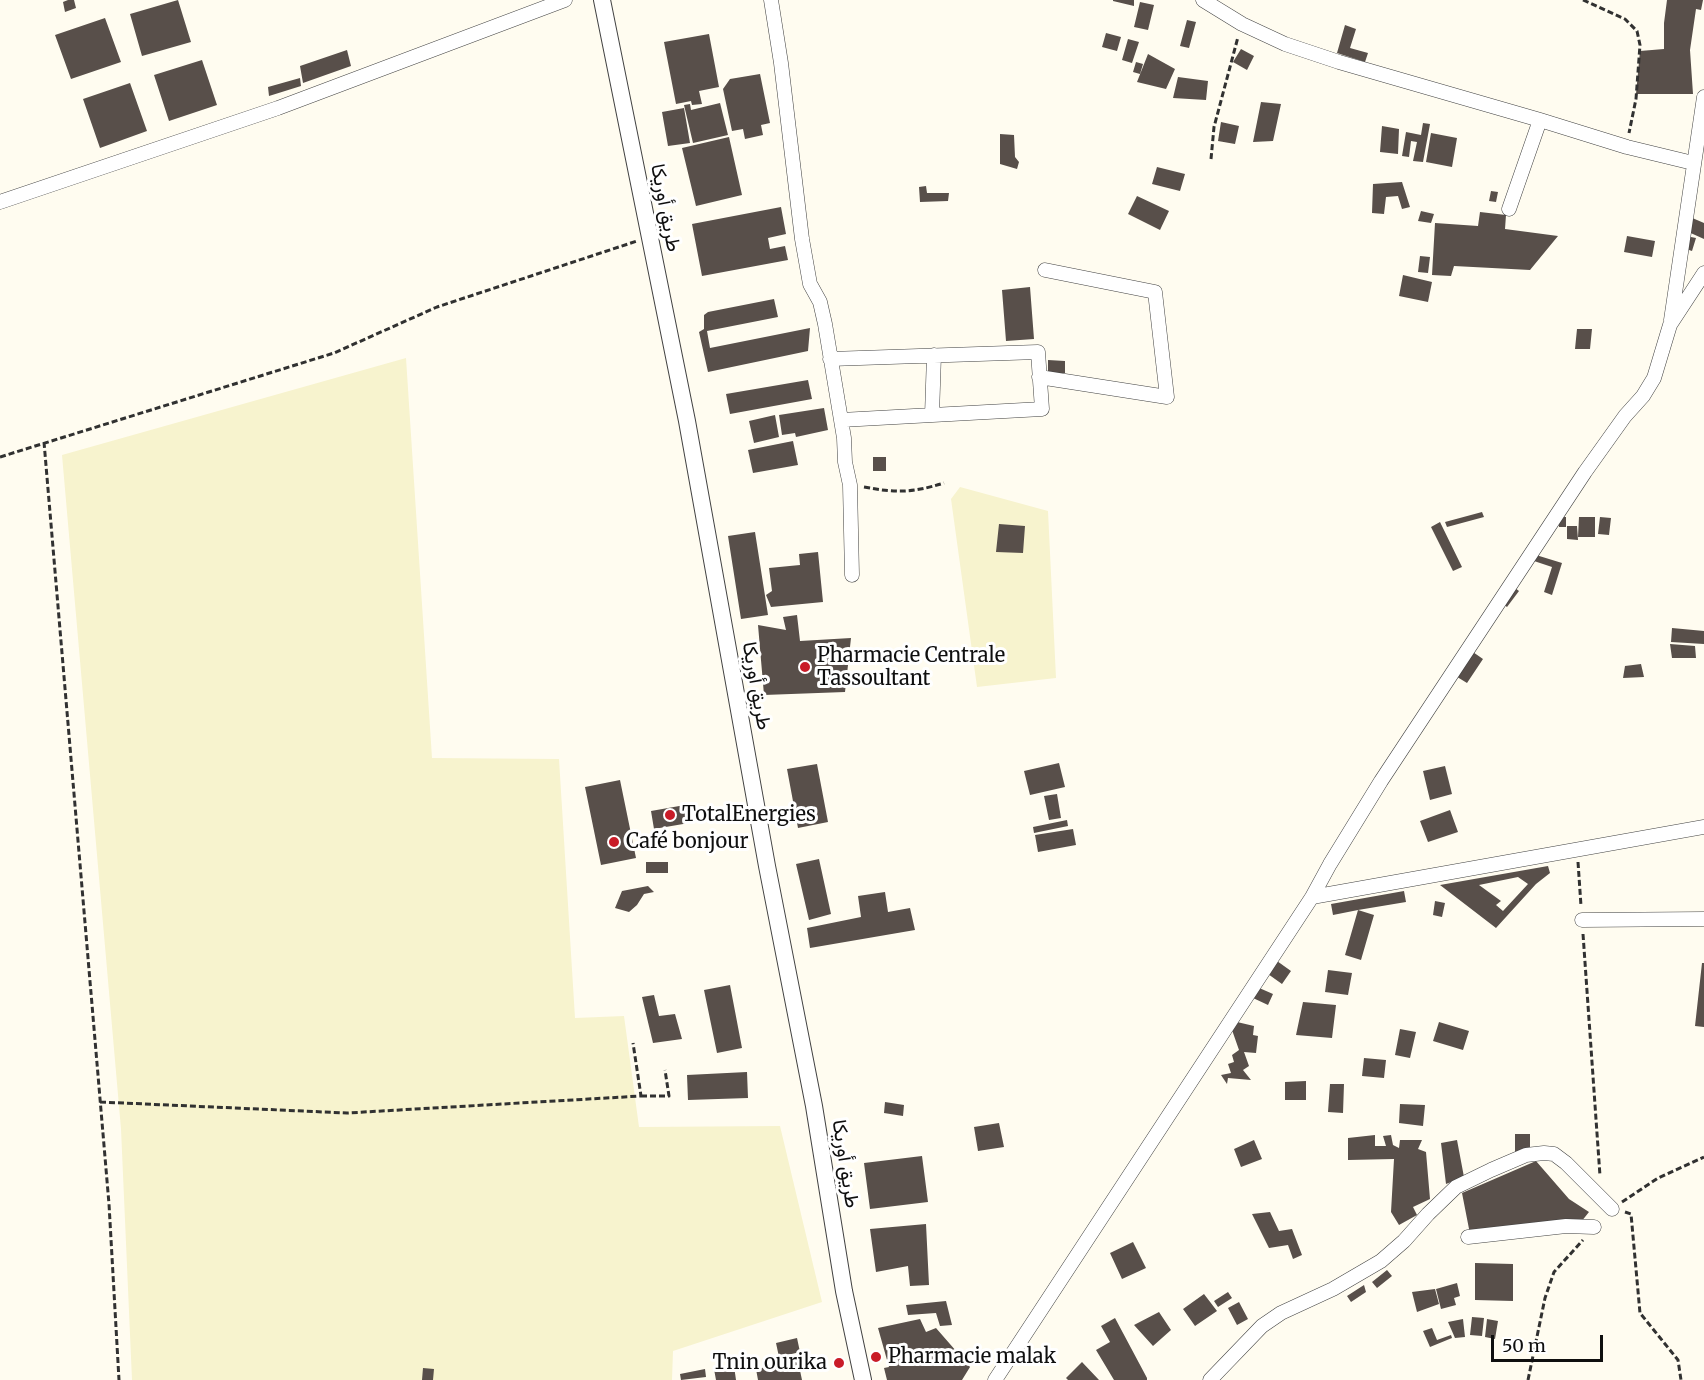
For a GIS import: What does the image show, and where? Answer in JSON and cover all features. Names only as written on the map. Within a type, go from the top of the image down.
[{"type":"street","points":[[0,202],[278,108],[566,0]]},
{"type":"street","name":"طريق أوريكا","points":[[602,0],[687,421],[767,866],[814,1106],[844,1291],[863,1380]]},
{"type":"street","points":[[771,0],[781,63],[802,239],[810,284],[820,302],[844,438],[845,462],[850,484],[852,575]]},
{"type":"street","points":[[1203,0],[1242,24],[1285,44],[1627,147],[1693,163]]},
{"type":"street","points":[[995,1380],[1312,897],[1381,782],[1585,472],[1654,378],[1670,325],[1704,97]]},
{"type":"street","points":[[1509,209],[1540,120]]},
{"type":"street","points":[[1039,377],[1167,398],[1155,292],[1045,270]]},
{"type":"street","points":[[1670,325],[1704,273]]},
{"type":"street","points":[[830,359],[1038,352],[1042,409],[841,420]]},
{"type":"street","points":[[932,415],[934,355]]},
{"type":"street","points":[[1312,897],[1704,827]]},
{"type":"street","points":[[1582,920],[1704,919]]},
{"type":"street","points":[[1210,1380],[1262,1326],[1281,1313],[1333,1289],[1381,1261],[1404,1241],[1456,1187],[1526,1155],[1554,1154],[1612,1209]]},
{"type":"street","points":[[1468,1237],[1566,1226],[1594,1227]]},
{"type":"path","points":[[1583,0],[1625,19],[1637,31],[1640,45],[1636,94],[1627,147]]},
{"type":"path","points":[[1211,159],[1218,105],[1242,24]]},
{"type":"path","points":[[0,457],[334,353],[436,307],[650,237]]},
{"type":"path","points":[[44,442],[109,1204],[118,1380]]},
{"type":"path","points":[[850,484],[907,492],[944,483]]},
{"type":"path","points":[[1577,848],[1600,1198]]},
{"type":"path","points":[[633,1043],[641,1096]]},
{"type":"path","points":[[100,1102],[347,1113],[669,1096],[665,1070]]},
{"type":"path","points":[[1612,1209],[1658,1178],[1704,1157]]},
{"type":"path","points":[[1612,1209],[1631,1214],[1640,1313],[1678,1360],[1681,1380]]},
{"type":"path","points":[[1528,1380],[1545,1298],[1554,1272],[1594,1227]]},
{"type":"shaded area","points":[[406,358],[432,758],[559,759],[575,1018],[624,1016],[639,1127],[780,1126],[822,1302],[673,1351],[672,1380],[132,1380],[121,1129],[62,455]]},
{"type":"shaded area","points":[[960,487],[1048,511],[1056,678],[977,687],[951,499]]},
{"type":"building","points":[[74,0],[76,8],[65,12],[63,2]]},
{"type":"building","points":[[178,0],[191,42],[142,56],[130,14]]},
{"type":"building","points":[[1134,0],[1134,6],[1113,1]]},
{"type":"building","points":[[1667,0],[1703,0],[1701,10],[1696,9],[1690,50],[1693,94],[1636,94],[1640,51],[1664,49]]},
{"type":"building","points":[[1140,2],[1154,5],[1148,30],[1134,27]]},
{"type":"building","points":[[105,18],[121,62],[71,79],[55,35]]},
{"type":"building","points":[[1187,20],[1196,22],[1189,48],[1180,46]]},
{"type":"building","points":[[1345,25],[1356,29],[1350,48],[1368,53],[1365,62],[1337,53]]},
{"type":"building","points":[[1106,33],[1121,37],[1117,51],[1102,47]]},
{"type":"building","points":[[709,34],[719,87],[699,91],[702,104],[692,105],[691,101],[676,104],[664,42]]},
{"type":"building","points":[[1128,39],[1139,42],[1132,63],[1122,60]]},
{"type":"building","points":[[1241,49],[1254,56],[1247,70],[1233,62]]},
{"type":"building","points":[[347,50],[351,66],[303,83],[300,66]]},
{"type":"building","points":[[1148,54],[1175,69],[1166,89],[1137,82]]},
{"type":"building","points":[[202,60],[217,105],[169,121],[154,75]]},
{"type":"building","points":[[1136,62],[1143,64],[1140,74],[1133,72]]},
{"type":"building","points":[[760,74],[770,123],[761,125],[763,135],[745,139],[743,129],[732,131],[723,89],[730,79]]},
{"type":"building","points":[[1178,77],[1208,81],[1206,100],[1173,98]]},
{"type":"building","points":[[300,78],[301,86],[269,96],[268,87]]},
{"type":"building","points":[[130,83],[147,131],[100,148],[83,99]]},
{"type":"building","points":[[1261,102],[1281,104],[1273,141],[1253,142]]},
{"type":"building","points":[[720,103],[728,135],[693,143],[684,105],[690,104],[691,110]]},
{"type":"building","points":[[684,108],[690,143],[668,146],[662,112]]},
{"type":"building","points":[[1221,122],[1239,126],[1235,144],[1218,141]]},
{"type":"building","points":[[1423,123],[1430,124],[1423,162],[1413,161],[1417,142],[1411,141],[1409,157],[1402,156],[1406,132],[1421,135]]},
{"type":"building","points":[[1382,126],[1399,129],[1398,154],[1380,152]]},
{"type":"building","points":[[1431,133],[1457,138],[1452,167],[1426,162]]},
{"type":"building","points":[[1000,134],[1014,135],[1015,157],[1019,162],[1017,169],[1000,164]]},
{"type":"building","points":[[729,137],[742,195],[696,206],[682,148]]},
{"type":"building","points":[[1157,167],[1185,174],[1180,191],[1152,184]]},
{"type":"building","points":[[1402,182],[1410,207],[1402,209],[1398,196],[1386,197],[1384,214],[1372,213],[1373,184]]},
{"type":"building","points":[[926,186],[927,193],[949,193],[948,201],[920,202],[919,187]]},
{"type":"building","points":[[1491,191],[1498,192],[1496,202],[1489,201]]},
{"type":"building","points":[[1137,196],[1169,211],[1160,230],[1128,214]]},
{"type":"building","points":[[781,207],[786,234],[768,238],[770,249],[785,246],[788,260],[702,276],[692,224]]},
{"type":"building","points":[[1421,211],[1434,214],[1431,223],[1418,221]]},
{"type":"building","points":[[1480,212],[1506,215],[1505,229],[1558,236],[1530,270],[1454,266],[1451,276],[1432,275],[1435,223],[1478,226]]},
{"type":"building","points":[[1690,217],[1704,223],[1704,239],[1684,230]]},
{"type":"building","points":[[1627,236],[1655,241],[1652,257],[1624,252]]},
{"type":"building","points":[[1686,236],[1696,238],[1692,251],[1677,246]]},
{"type":"building","points":[[1420,256],[1430,257],[1428,273],[1418,272]]},
{"type":"building","points":[[1403,275],[1432,282],[1428,302],[1399,296]]},
{"type":"building","points":[[1030,287],[1034,339],[1006,341],[1002,290]]},
{"type":"building","points":[[774,299],[778,317],[707,331],[710,348],[810,328],[808,351],[708,372],[699,332],[704,329],[704,315],[708,312]]},
{"type":"building","points":[[1577,329],[1592,329],[1590,349],[1575,349]]},
{"type":"building","points":[[1048,360],[1065,361],[1065,373],[1048,373]]},
{"type":"building","points":[[808,380],[812,399],[730,414],[726,394]]},
{"type":"building","points":[[824,408],[828,430],[796,437],[795,433],[782,435],[779,415]]},
{"type":"building","points":[[775,415],[779,437],[754,443],[749,421]]},
{"type":"building","points":[[793,441],[798,465],[753,473],[748,450]]},
{"type":"building","points":[[873,457],[886,457],[886,471],[873,471]]},
{"type":"building","points":[[1482,512],[1484,517],[1447,527],[1445,522]]},
{"type":"building","points":[[1559,517],[1566,517],[1566,527],[1559,527]]},
{"type":"building","points":[[1579,517],[1595,517],[1595,537],[1578,537]]},
{"type":"building","points":[[1600,517],[1611,518],[1609,535],[1598,534]]},
{"type":"building","points":[[1440,522],[1462,567],[1453,571],[1431,527]]},
{"type":"building","points":[[999,524],[1025,526],[1023,553],[996,552]]},
{"type":"building","points":[[1567,526],[1577,526],[1578,540],[1567,539]]},
{"type":"building","points":[[755,532],[768,615],[741,619],[728,536]]},
{"type":"building","points":[[818,552],[823,602],[771,607],[766,595],[772,591],[769,568],[800,565],[799,554]]},
{"type":"building","points":[[1536,555],[1562,563],[1552,595],[1544,592],[1552,567],[1534,561]]},
{"type":"building","points":[[1515,588],[1519,591],[1507,607],[1503,604]]},
{"type":"building","name":"Pharmacie Centrale Tassoultant","points":[[797,615],[800,641],[851,638],[845,692],[764,695],[758,625],[786,630],[783,617]]},
{"type":"building","points":[[1672,628],[1704,631],[1704,644],[1671,642]]},
{"type":"building","points":[[1670,644],[1695,646],[1696,658],[1672,658]]},
{"type":"building","points":[[1470,650],[1483,659],[1467,683],[1454,675]]},
{"type":"building","points":[[1641,664],[1644,677],[1623,678],[1625,666]]},
{"type":"building","points":[[1059,763],[1065,787],[1030,795],[1024,771]]},
{"type":"building","points":[[817,764],[828,822],[798,828],[787,769]]},
{"type":"building","points":[[1445,766],[1452,794],[1430,800],[1423,771]]},
{"type":"building","points":[[620,780],[636,858],[601,865],[585,787]]},
{"type":"building","points":[[1057,794],[1061,818],[1049,820],[1044,796]]},
{"type":"building","points":[[685,805],[689,823],[654,829],[651,811]]},
{"type":"building","points":[[1450,810],[1458,832],[1428,842],[1420,821]]},
{"type":"building","points":[[1067,820],[1068,826],[1034,833],[1033,827]]},
{"type":"building","points":[[1073,829],[1076,845],[1038,852],[1035,835]]},
{"type":"building","points":[[819,859],[831,914],[809,920],[796,864]]},
{"type":"building","points":[[646,862],[668,862],[668,873],[646,873]]},
{"type":"building","points":[[1548,866],[1550,873],[1536,884],[1496,928],[1440,885]],"holes":[[[1518,877],[1528,884],[1503,911],[1496,905],[1501,901],[1479,885]]]},
{"type":"building","points":[[648,886],[654,892],[644,894],[629,912],[615,908],[622,891]]},
{"type":"building","points":[[1404,891],[1406,902],[1333,915],[1331,904]]},
{"type":"building","points":[[885,892],[888,912],[910,908],[915,930],[810,948],[807,928],[861,917],[858,896]]},
{"type":"building","points":[[1435,901],[1445,903],[1442,917],[1433,915]]},
{"type":"building","points":[[1358,910],[1374,915],[1361,960],[1345,955]]},
{"type":"building","points":[[1277,961],[1291,971],[1282,984],[1268,974]]},
{"type":"building","points":[[1702,963],[1704,963],[1704,1027],[1695,1026]]},
{"type":"building","points":[[1328,970],[1352,973],[1348,995],[1325,992]]},
{"type":"building","points":[[730,985],[742,1048],[717,1053],[704,990]]},
{"type":"building","points":[[1257,987],[1273,994],[1268,1005],[1253,998]]},
{"type":"building","points":[[654,995],[659,1016],[675,1014],[682,1039],[653,1043],[642,997]]},
{"type":"building","points":[[1303,1002],[1336,1005],[1332,1038],[1296,1035]]},
{"type":"building","points":[[1237,1022],[1254,1026],[1253,1035],[1258,1036],[1256,1053],[1244,1052],[1249,1066],[1243,1070],[1251,1080],[1228,1078],[1227,1084],[1221,1075],[1231,1073],[1228,1064],[1234,1062],[1232,1055],[1239,1050],[1232,1030]]},
{"type":"building","points":[[1439,1022],[1469,1031],[1463,1050],[1433,1041]]},
{"type":"building","points":[[1400,1029],[1416,1032],[1410,1058],[1395,1055]]},
{"type":"building","points":[[1364,1058],[1386,1060],[1384,1078],[1362,1076]]},
{"type":"building","points":[[747,1072],[748,1098],[688,1100],[687,1075]]},
{"type":"building","points":[[1306,1081],[1306,1100],[1285,1100],[1285,1082]]},
{"type":"building","points":[[1330,1084],[1344,1084],[1343,1113],[1328,1112]]},
{"type":"building","points":[[885,1102],[904,1105],[903,1116],[884,1113]]},
{"type":"building","points":[[1400,1104],[1425,1105],[1423,1126],[1399,1123]]},
{"type":"building","points":[[999,1123],[1004,1147],[978,1151],[974,1127]]},
{"type":"building","points":[[1515,1134],[1530,1134],[1530,1153],[1515,1153]]},
{"type":"building","points":[[1375,1135],[1375,1146],[1386,1146],[1383,1136],[1391,1135],[1393,1145],[1399,1148],[1400,1140],[1422,1140],[1418,1149],[1426,1152],[1430,1199],[1413,1207],[1417,1215],[1399,1225],[1391,1212],[1394,1159],[1348,1160],[1348,1138]]},
{"type":"building","points":[[1254,1140],[1262,1159],[1241,1167],[1234,1149]]},
{"type":"building","points":[[1457,1140],[1464,1177],[1446,1184],[1441,1143]]},
{"type":"building","points":[[922,1156],[928,1202],[870,1209],[864,1163]]},
{"type":"building","points":[[1536,1161],[1569,1199],[1589,1212],[1581,1222],[1470,1234],[1462,1193]]},
{"type":"building","points":[[1270,1212],[1279,1231],[1292,1229],[1302,1255],[1293,1259],[1288,1245],[1269,1248],[1252,1214]]},
{"type":"building","points":[[926,1224],[929,1285],[910,1286],[908,1266],[876,1272],[870,1229]]},
{"type":"building","points":[[1133,1242],[1146,1268],[1122,1279],[1110,1253]]},
{"type":"building","points":[[1475,1263],[1513,1264],[1513,1301],[1475,1300]]},
{"type":"building","points":[[1387,1270],[1392,1276],[1377,1288],[1372,1282]]},
{"type":"building","points":[[1457,1283],[1460,1296],[1454,1298],[1456,1305],[1441,1309],[1436,1289]]},
{"type":"building","points":[[1364,1285],[1366,1292],[1351,1302],[1347,1296]]},
{"type":"building","points":[[1435,1289],[1439,1304],[1417,1312],[1412,1292]]},
{"type":"building","points":[[1228,1292],[1232,1298],[1218,1307],[1214,1301]]},
{"type":"building","points":[[1204,1294],[1217,1311],[1195,1326],[1183,1309]]},
{"type":"building","points":[[946,1301],[952,1325],[940,1326],[936,1313],[908,1315],[906,1305]]},
{"type":"building","points":[[1239,1302],[1248,1319],[1237,1325],[1228,1308]]},
{"type":"building","points":[[1159,1312],[1171,1330],[1153,1346],[1134,1325]]},
{"type":"building","points":[[1472,1317],[1484,1318],[1482,1336],[1470,1335]]},
{"type":"building","points":[[1115,1318],[1147,1380],[1114,1380],[1096,1350],[1110,1342],[1101,1326]]},
{"type":"building","points":[[920,1319],[926,1332],[936,1328],[970,1367],[962,1380],[887,1380],[884,1368],[889,1367],[878,1328]]},
{"type":"building","points":[[1463,1319],[1465,1337],[1455,1338],[1448,1322]]},
{"type":"building","points":[[1487,1319],[1498,1321],[1495,1339],[1485,1337]]},
{"type":"building","points":[[1432,1328],[1437,1340],[1451,1335],[1452,1338],[1430,1347],[1423,1331]]},
{"type":"building","points":[[797,1338],[800,1352],[779,1357],[776,1343]]},
{"type":"building","points":[[751,1355],[752,1361],[743,1363],[742,1357]]},
{"type":"building","points":[[798,1361],[802,1380],[758,1380],[756,1369]]},
{"type":"building","points":[[1082,1362],[1099,1380],[1068,1380],[1066,1378]]},
{"type":"building","points":[[734,1366],[736,1380],[716,1380],[714,1369]]},
{"type":"building","points":[[423,1368],[434,1369],[433,1380],[422,1380]]},
{"type":"building","points":[[705,1369],[706,1377],[681,1380],[680,1374]]},
{"type":"place","name":"Pharmacie Centrale Tassoultant","points":[[805,667]]},
{"type":"place","name":"TotalEnergies","points":[[670,815]]},
{"type":"place","name":"Café bonjour","points":[[614,842]]},
{"type":"place","name":"Pharmacie malak","points":[[876,1357]]},
{"type":"place","name":"Tnin ourika","points":[[839,1363]]}]
